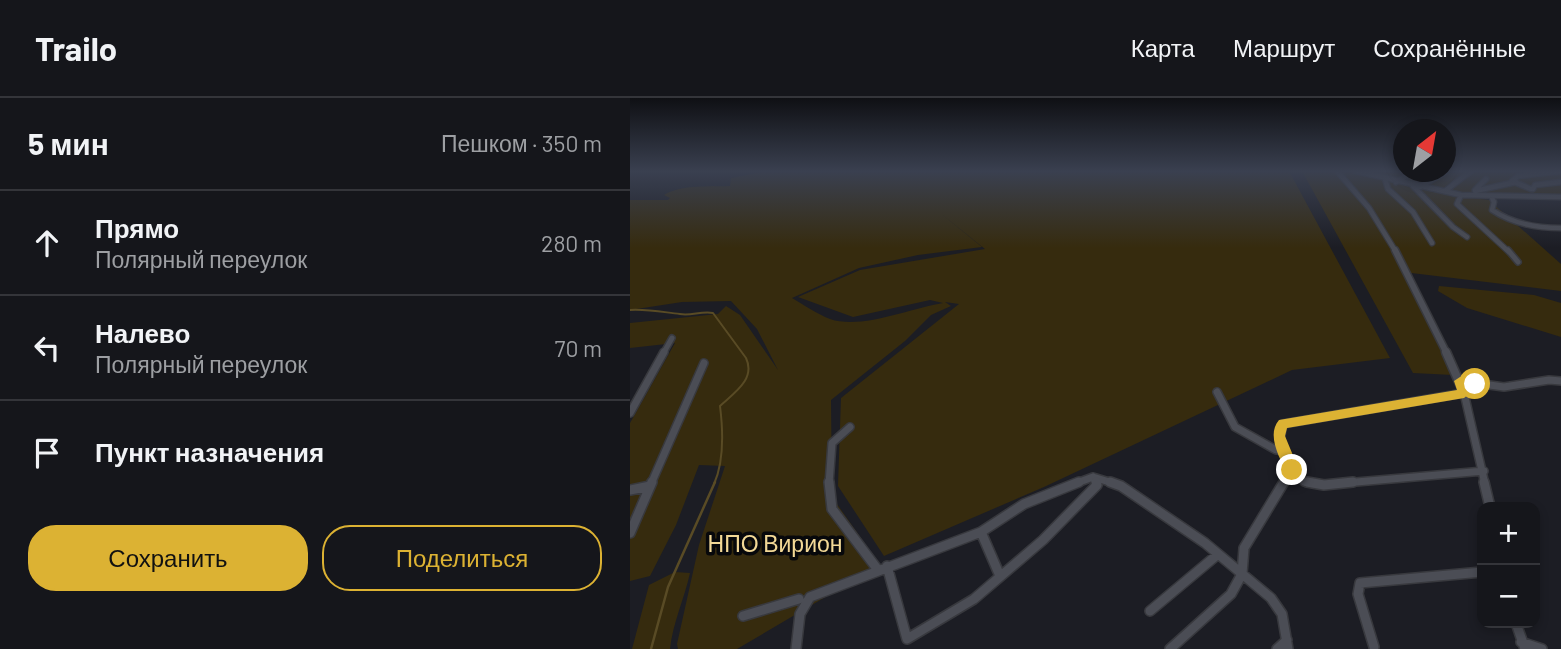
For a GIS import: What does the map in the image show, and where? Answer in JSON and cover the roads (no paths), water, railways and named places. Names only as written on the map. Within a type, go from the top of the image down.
[{"type":"street","points":[[1359,197],[1387,236],[1460,381],[1489,502]]},
{"type":"street","points":[[1396,197],[1413,212],[1432,243]]},
{"type":"street","points":[[1423,197],[1453,227],[1467,237]]},
{"type":"street","points":[[1460,197],[1457,204],[1518,262]]},
{"type":"street","points":[[1491,197],[1494,202],[1492,210],[1500,216],[1535,227],[1561,228]]},
{"type":"street","points":[[630,413],[672,338]]},
{"type":"street","points":[[630,533],[704,363]]},
{"type":"street","points":[[1460,381],[1486,387],[1508,387],[1560,380]]},
{"type":"street","points":[[1217,392],[1235,427],[1276,450],[1284,450]]},
{"type":"street","points":[[1464,393],[1283,424],[1279,428],[1279,436],[1292,470],[1304,482],[1324,485],[1483,471]]},
{"type":"street","points":[[850,427],[832,443],[828,491],[832,509],[882,568],[907,639],[974,598],[1043,540],[1097,485],[1093,477]]},
{"type":"street","points":[[1170,649],[1230,596],[1242,574],[1240,560],[1244,548],[1292,470]]},
{"type":"street","points":[[796,649],[802,604],[810,597],[981,532],[1024,504],[1093,477],[1121,486],[1205,543],[1270,598],[1282,614],[1288,645],[1277,649]]},
{"type":"street","points":[[630,490],[650,486]]},
{"type":"street","points":[[981,532],[1000,576]]},
{"type":"street","points":[[1150,611],[1217,555]]},
{"type":"street","points":[[1374,647],[1358,594],[1360,583],[1477,572]]},
{"type":"street","points":[[743,616],[799,599]]},
{"type":"street","points":[[1517,628],[1521,647],[1542,649]]},
{"type":"waterway","points":[[630,310],[713,313],[746,358],[746,379],[720,406],[722,446],[720,466],[714,484]]},
{"type":"waterway","points":[[651,649],[668,587],[715,482]]},
{"type":"park label","name":"НПО Вирион","points":[[775,544]]}]
